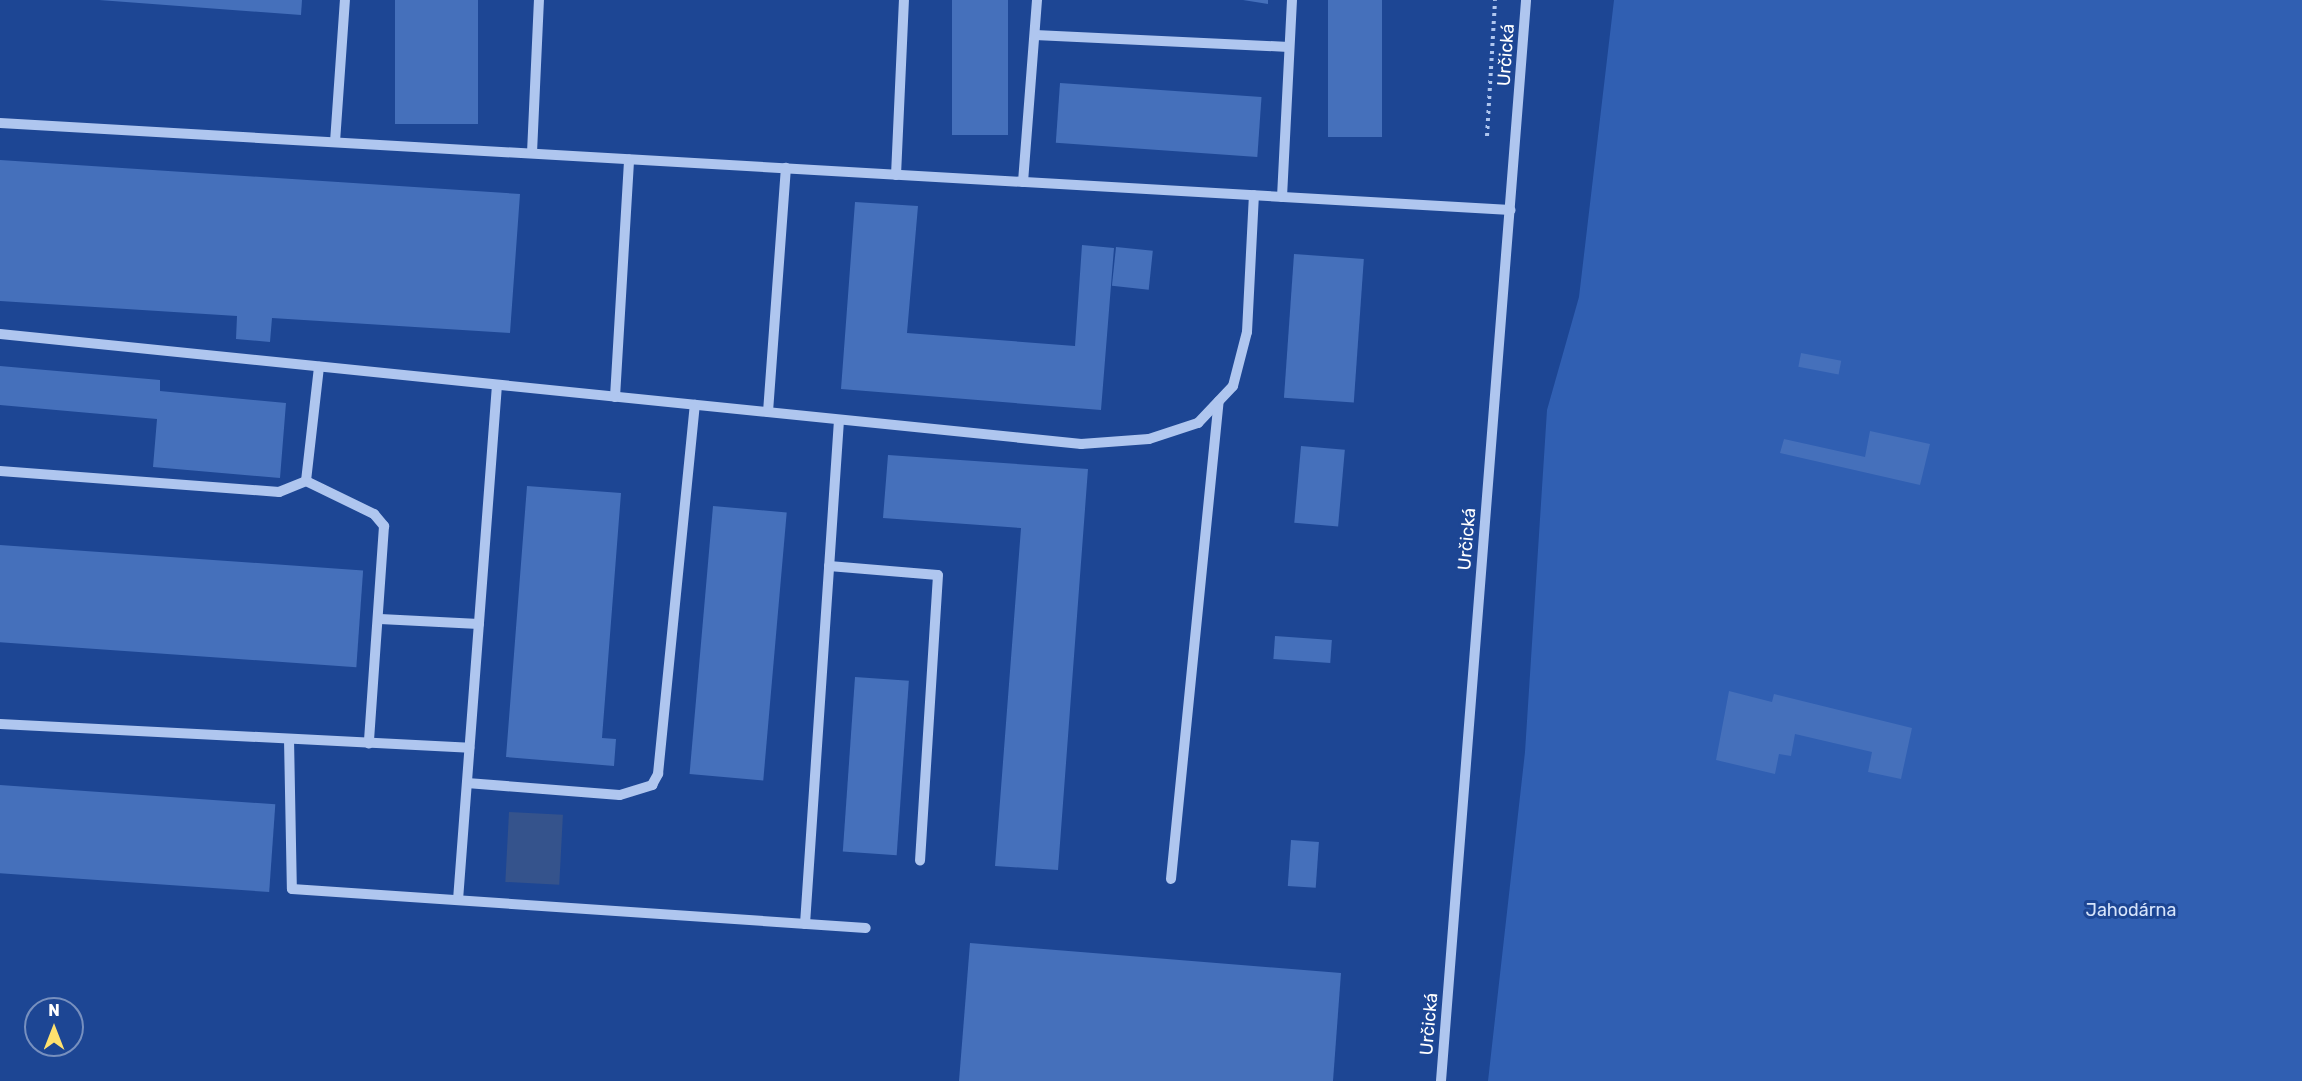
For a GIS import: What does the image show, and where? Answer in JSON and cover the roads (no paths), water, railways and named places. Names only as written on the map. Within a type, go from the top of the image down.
[{"type":"street","points":[[335,142],[345,0]]},
{"type":"street","points":[[532,153],[540,0]]},
{"type":"street","points":[[896,175],[904,0]]},
{"type":"street","points":[[1023,182],[1037,0]]},
{"type":"street","points":[[1282,197],[1292,0]]},
{"type":"street","name":"Určická","points":[[1441,1081],[1526,0]]},
{"type":"street","points":[[1035,35],[1289,47]]},
{"type":"street","points":[[0,123],[1510,210]]},
{"type":"street","points":[[615,397],[629,159]]},
{"type":"street","points":[[768,412],[786,168]]},
{"type":"street","points":[[0,334],[1081,444],[1149,439],[1198,423],[1233,386],[1247,332],[1254,195]]},
{"type":"street","points":[[306,481],[319,367]]},
{"type":"street","points":[[458,900],[497,385]]},
{"type":"street","points":[[1171,879],[1219,401]]},
{"type":"street","points":[[467,783],[621,795],[652,784],[658,774],[694,405]]},
{"type":"street","points":[[805,924],[839,420]]},
{"type":"street","points":[[0,471],[279,492],[306,481],[374,514],[384,526],[380,619],[369,743]]},
{"type":"street","points":[[829,566],[938,575],[920,860]]},
{"type":"street","points":[[380,619],[479,624]]},
{"type":"street","points":[[0,724],[469,748]]},
{"type":"street","points":[[289,739],[292,889],[866,928]]},
{"type":"park label","name":"Jahodárna","points":[[2131,910]]}]
